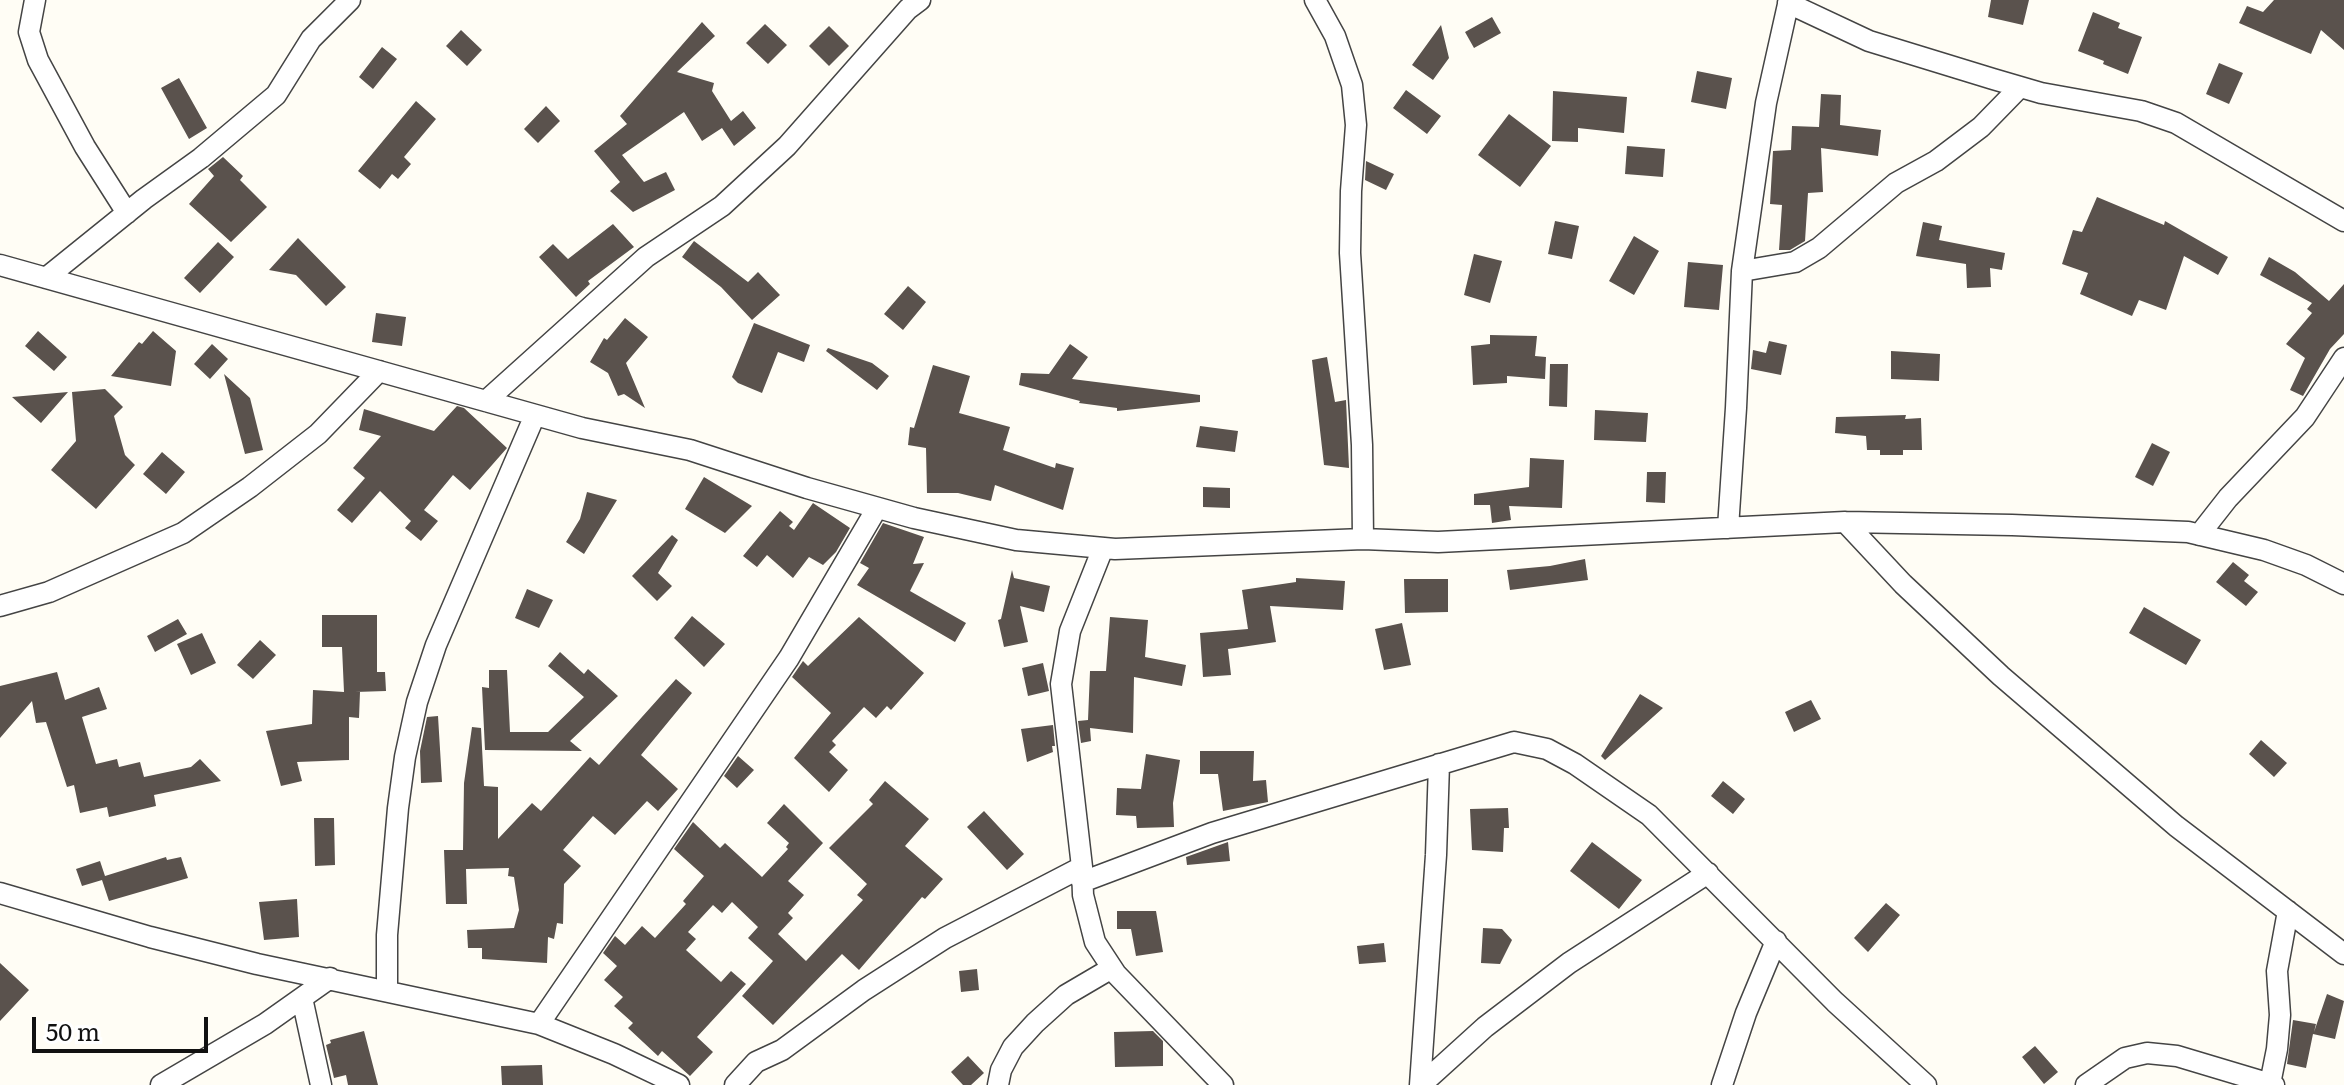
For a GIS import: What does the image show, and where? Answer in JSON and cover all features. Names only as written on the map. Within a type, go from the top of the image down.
[{"type":"street","points":[[35,0],[29,32],[38,60],[85,147],[127,213]]},
{"type":"street","points":[[46,278],[201,158],[276,95],[311,39],[350,0]]},
{"type":"street","points":[[486,401],[646,257],[722,206],[787,146],[908,9],[920,0]]},
{"type":"street","points":[[1315,0],[1335,36],[1352,85],[1356,125],[1350,253],[1362,445],[1363,539]]},
{"type":"street","points":[[1728,528],[1742,271],[1766,103],[1789,1],[1869,41],[2020,87],[2141,111],[2176,123],[2343,217]]},
{"type":"street","points":[[1742,271],[1795,262],[1819,248],[1896,183],[1936,161],[1981,127],[2020,87]]},
{"type":"street","points":[[0,265],[582,428],[690,450],[877,508],[1016,540],[1103,548],[1363,539],[1438,542],[1845,522],[2119,529],[2188,532],[2264,550],[2306,565],[2344,584]]},
{"type":"street","points":[[2199,535],[2228,498],[2305,417],[2344,358]]},
{"type":"street","points":[[0,606],[49,592],[183,533],[250,487],[318,434],[379,371]]},
{"type":"street","points":[[387,990],[387,935],[398,808],[417,702],[436,645],[535,415]]},
{"type":"street","points":[[539,1024],[789,658],[877,508]]},
{"type":"street","points":[[1845,522],[1903,584],[2001,676],[2176,826],[2344,954]]},
{"type":"street","points":[[1103,548],[1070,631],[1061,684],[1083,895],[1095,942],[1112,968],[1223,1085]]},
{"type":"street","points":[[740,1083],[756,1062],[782,1050],[864,990],[945,938],[1082,874],[1514,742],[1547,749],[1632,801],[1835,1002],[1926,1085]]},
{"type":"street","points":[[1421,1085],[1439,764]]},
{"type":"street","points":[[1421,1085],[1485,1027],[1569,963],[1708,873]]},
{"type":"street","points":[[0,893],[257,964],[539,1024],[614,1054],[679,1085]]},
{"type":"street","points":[[2086,1085],[2125,1058],[2147,1053],[2177,1056],[2272,1084],[2280,1015],[2277,971],[2288,911]]},
{"type":"street","points":[[1722,1085],[1746,1013],[1776,941]]},
{"type":"street","points":[[998,1085],[1001,1070],[1013,1047],[1035,1023],[1066,995],[1112,968]]},
{"type":"street","points":[[161,1085],[265,1024],[330,978]]},
{"type":"street","points":[[302,998],[321,1085]]},
{"type":"building","points":[[1991,0],[2029,0],[2023,25],[1988,17]]},
{"type":"building","points":[[2274,0],[2344,0],[2344,50],[2321,30],[2311,54],[2239,23],[2247,6],[2263,12]]},
{"type":"building","points":[[2093,12],[2120,23],[2118,28],[2142,37],[2128,74],[2078,51]]},
{"type":"building","points":[[1492,17],[1501,33],[1474,48],[1465,32]]},
{"type":"building","points":[[702,22],[715,36],[677,72],[714,83],[712,91],[731,121],[743,111],[756,128],[734,146],[722,128],[702,141],[684,112],[622,155],[644,182],[666,172],[675,190],[633,212],[610,191],[620,182],[594,151],[627,124],[620,116]]},
{"type":"building","points":[[765,24],[787,45],[768,64],[746,43]]},
{"type":"building","points":[[1441,25],[1449,58],[1433,80],[1412,65]]},
{"type":"building","points":[[829,26],[849,46],[829,66],[809,46]]},
{"type":"building","points":[[461,30],[482,50],[467,66],[446,46]]},
{"type":"building","points":[[382,47],[397,59],[373,89],[359,77]]},
{"type":"building","points":[[2219,63],[2243,73],[2229,104],[2206,94]]},
{"type":"building","points":[[1697,71],[1732,78],[1726,109],[1691,102]]},
{"type":"building","points":[[179,78],[207,128],[189,139],[161,88]]},
{"type":"building","points":[[1406,90],[1441,116],[1427,134],[1393,108]]},
{"type":"building","points":[[1553,91],[1627,97],[1624,133],[1578,128],[1578,142],[1552,141]]},
{"type":"building","points":[[1821,94],[1841,95],[1840,125],[1881,130],[1878,156],[1821,148],[1823,192],[1808,193],[1805,241],[1790,250],[1779,250],[1782,205],[1770,204],[1773,151],[1791,150],[1792,126],[1819,127]]},
{"type":"building","points":[[416,101],[436,119],[404,157],[411,164],[398,179],[392,174],[380,189],[358,171]]},
{"type":"building","points":[[546,106],[560,121],[538,143],[524,129]]},
{"type":"building","points":[[1509,114],[1551,146],[1520,187],[1478,155]]},
{"type":"building","points":[[1627,146],[1665,149],[1663,177],[1625,174]]},
{"type":"building","points":[[223,157],[243,176],[240,180],[267,207],[231,242],[189,204],[214,176],[208,169]]},
{"type":"building","points":[[1366,161],[1394,174],[1386,190],[1365,180]]},
{"type":"building","points":[[2097,197],[2164,225],[2165,221],[2228,257],[2218,275],[2184,256],[2166,310],[2139,300],[2132,316],[2080,294],[2088,273],[2062,264],[2073,230],[2082,232]]},
{"type":"building","points":[[1555,221],[1579,226],[1572,259],[1548,254]]},
{"type":"building","points":[[1923,222],[1942,226],[1939,240],[2005,253],[2002,270],[1990,268],[1991,287],[1967,288],[1966,264],[1916,256]]},
{"type":"building","points":[[613,224],[634,247],[588,281],[590,284],[576,297],[539,257],[553,244],[568,259]]},
{"type":"building","points":[[1634,236],[1659,251],[1634,295],[1609,281]]},
{"type":"building","points":[[298,238],[346,287],[326,306],[296,275],[269,270]]},
{"type":"building","points":[[694,241],[748,282],[758,272],[780,295],[752,320],[721,287],[682,257]]},
{"type":"building","points":[[218,242],[234,257],[200,293],[184,278]]},
{"type":"building","points":[[1474,254],[1502,261],[1490,303],[1464,295]]},
{"type":"building","points":[[2269,257],[2295,272],[2329,301],[2344,284],[2344,334],[2330,349],[2303,396],[2290,390],[2305,358],[2286,344],[2312,313],[2307,309],[2312,303],[2260,275]]},
{"type":"building","points":[[1688,262],[1723,265],[1719,310],[1684,307]]},
{"type":"building","points":[[908,286],[926,302],[903,330],[884,314]]},
{"type":"building","points":[[376,313],[406,317],[402,346],[372,342]]},
{"type":"building","points":[[625,318],[648,337],[626,363],[645,408],[624,394],[618,396],[608,373],[590,362],[604,338],[607,340]]},
{"type":"building","points":[[754,323],[810,345],[804,362],[778,352],[762,393],[738,383],[732,377]]},
{"type":"building","points":[[38,331],[67,357],[54,371],[25,346]]},
{"type":"building","points":[[153,331],[176,351],[171,386],[111,376],[139,342],[142,344]]},
{"type":"building","points":[[1490,335],[1537,336],[1535,356],[1546,357],[1545,379],[1507,376],[1507,383],[1473,385],[1471,346],[1490,344]]},
{"type":"building","points":[[1769,341],[1787,345],[1781,375],[1751,369],[1753,350],[1766,353]]},
{"type":"building","points":[[212,344],[228,359],[210,379],[194,364]]},
{"type":"building","points":[[1070,344],[1088,357],[1072,379],[1200,395],[1200,402],[1117,411],[1117,408],[1079,403],[1019,385],[1021,373],[1049,374]]},
{"type":"building","points":[[828,348],[872,363],[889,376],[877,390],[826,351]]},
{"type":"building","points":[[1891,351],[1940,354],[1939,381],[1891,379]]},
{"type":"building","points":[[1327,357],[1335,402],[1346,400],[1349,468],[1324,465],[1312,360]]},
{"type":"building","points":[[1550,364],[1568,364],[1567,407],[1549,406]]},
{"type":"building","points":[[933,365],[970,376],[959,413],[1010,427],[1003,450],[1055,468],[1056,463],[1074,468],[1063,510],[995,485],[991,501],[958,493],[927,493],[926,448],[908,445],[910,427],[914,428]]},
{"type":"building","points":[[224,374],[250,398],[263,450],[245,454]]},
{"type":"building","points":[[105,389],[123,407],[114,416],[125,455],[135,465],[96,509],[51,470],[76,441],[72,392]]},
{"type":"building","points":[[68,392],[41,423],[12,397]]},
{"type":"building","points":[[457,406],[464,408],[507,448],[470,490],[453,475],[424,510],[438,521],[421,541],[405,528],[411,521],[380,491],[352,523],[337,510],[365,478],[353,468],[381,436],[359,430],[364,409],[434,431]]},
{"type":"building","points":[[1595,410],[1648,413],[1646,442],[1594,440]]},
{"type":"building","points":[[1906,415],[1905,419],[1921,418],[1922,450],[1903,450],[1903,455],[1880,455],[1880,450],[1867,450],[1866,436],[1835,433],[1836,417]]},
{"type":"building","points":[[1200,426],[1238,431],[1235,452],[1196,447]]},
{"type":"building","points":[[2152,443],[2170,452],[2153,486],[2135,477]]},
{"type":"building","points":[[162,452],[185,472],[166,494],[143,474]]},
{"type":"building","points":[[1530,458],[1564,460],[1562,508],[1509,506],[1511,520],[1492,523],[1490,505],[1474,505],[1474,494],[1529,487]]},
{"type":"building","points":[[1647,472],[1666,472],[1665,503],[1646,502]]},
{"type":"building","points":[[704,477],[752,506],[725,533],[685,509]]},
{"type":"building","points":[[1203,487],[1230,488],[1230,508],[1203,507]]},
{"type":"building","points":[[587,492],[617,500],[584,554],[566,542],[580,519]]},
{"type":"building","points":[[813,503],[850,528],[836,552],[823,565],[809,557],[793,578],[767,555],[757,567],[743,556],[780,511],[793,522],[789,526],[794,530]]},
{"type":"building","points":[[883,523],[924,537],[913,564],[924,563],[910,591],[966,623],[955,642],[857,585],[869,568],[860,563]]},
{"type":"building","points":[[672,535],[678,540],[658,573],[672,586],[657,601],[632,576]]},
{"type":"building","points":[[1585,559],[1588,580],[1510,590],[1507,570]]},
{"type":"building","points":[[2233,562],[2249,575],[2244,581],[2258,592],[2246,606],[2216,582]]},
{"type":"building","points":[[1012,570],[1014,578],[1050,586],[1044,612],[1020,606],[1028,642],[1004,647],[998,620],[1001,619]]},
{"type":"building","points":[[1296,578],[1345,581],[1343,610],[1270,606],[1276,642],[1228,649],[1231,675],[1203,677],[1200,633],[1248,629],[1242,590],[1296,582]]},
{"type":"building","points":[[1404,579],[1448,579],[1448,612],[1405,613]]},
{"type":"building","points":[[527,589],[553,600],[539,628],[515,618]]},
{"type":"building","points":[[2144,607],[2201,640],[2186,665],[2129,633]]},
{"type":"building","points":[[322,615],[377,615],[377,672],[385,672],[386,691],[355,692],[360,692],[359,718],[349,717],[349,760],[297,762],[302,781],[281,786],[266,731],[312,724],[313,690],[344,692],[342,647],[322,647]]},
{"type":"building","points":[[692,616],[725,644],[704,667],[674,638]]},
{"type":"building","points":[[859,617],[924,673],[891,710],[887,706],[876,718],[864,707],[832,741],[836,745],[829,752],[848,770],[829,792],[794,758],[831,713],[792,677],[803,661],[808,666]]},
{"type":"building","points":[[1110,617],[1148,620],[1145,657],[1186,665],[1182,686],[1134,677],[1133,733],[1090,728],[1091,741],[1081,743],[1078,721],[1088,720],[1090,671],[1106,671]]},
{"type":"building","points":[[178,619],[187,634],[155,652],[147,636]]},
{"type":"building","points":[[1402,623],[1411,665],[1384,670],[1375,629]]},
{"type":"building","points":[[202,633],[216,663],[191,675],[177,644]]},
{"type":"building","points":[[260,640],[276,655],[253,679],[237,665]]},
{"type":"building","points":[[560,652],[584,674],[588,669],[618,696],[570,741],[582,751],[485,750],[482,687],[489,688],[489,670],[507,670],[510,732],[548,732],[584,697],[548,666]]},
{"type":"building","points":[[1043,663],[1049,691],[1028,696],[1022,668]]},
{"type":"building","points":[[57,672],[65,700],[99,687],[107,709],[82,717],[96,764],[117,759],[119,767],[140,762],[144,777],[191,767],[200,759],[221,781],[154,795],[156,806],[109,817],[107,807],[80,813],[74,785],[67,787],[46,722],[36,723],[32,701],[0,738],[0,686]]},
{"type":"building","points":[[676,679],[692,693],[641,755],[678,789],[658,811],[647,801],[615,835],[593,816],[563,850],[581,866],[564,884],[563,924],[557,923],[554,939],[548,937],[547,963],[482,959],[482,948],[468,948],[467,930],[514,928],[519,910],[514,877],[508,876],[509,868],[466,869],[467,904],[446,904],[444,850],[463,850],[464,783],[472,727],[481,728],[484,786],[498,787],[498,839],[532,803],[541,811],[590,757],[599,765]]},
{"type":"building","points":[[1640,694],[1663,708],[1605,760],[1601,756]]},
{"type":"building","points":[[1811,700],[1821,719],[1794,732],[1785,712]]},
{"type":"building","points":[[438,716],[442,782],[421,783],[420,751],[427,717]]},
{"type":"building","points":[[1053,725],[1053,752],[1027,762],[1021,729]]},
{"type":"building","points":[[2261,740],[2287,763],[2274,777],[2249,754]]},
{"type":"building","points":[[1200,751],[1254,751],[1253,781],[1266,780],[1268,802],[1223,811],[1218,774],[1200,774]]},
{"type":"building","points":[[1146,754],[1180,760],[1173,803],[1174,827],[1137,828],[1136,816],[1116,815],[1117,788],[1141,789]]},
{"type":"building","points":[[738,756],[754,770],[737,788],[724,776]]},
{"type":"building","points":[[885,781],[929,819],[905,846],[943,879],[925,899],[922,897],[859,970],[842,954],[773,1025],[742,996],[773,961],[748,938],[758,927],[732,902],[722,913],[713,905],[688,932],[696,939],[686,950],[721,982],[731,971],[746,984],[697,1037],[713,1052],[690,1076],[662,1051],[658,1056],[628,1028],[633,1023],[614,1006],[623,997],[604,980],[617,966],[603,953],[615,936],[625,945],[642,926],[655,938],[686,904],[683,901],[704,876],[674,849],[693,822],[720,848],[725,843],[762,877],[788,849],[789,843],[767,823],[784,804],[823,843],[788,881],[804,895],[788,913],[793,918],[778,934],[806,961],[863,900],[857,895],[867,884],[829,848],[873,804],[869,800]]},
{"type":"building","points":[[1723,781],[1745,799],[1733,814],[1711,796]]},
{"type":"building","points":[[1508,808],[1509,828],[1504,828],[1503,852],[1472,850],[1470,809]]},
{"type":"building","points":[[984,811],[1024,854],[1007,870],[967,827]]},
{"type":"building","points":[[314,818],[334,818],[335,865],[315,866]]},
{"type":"building","points":[[1228,842],[1230,861],[1187,865],[1186,857]]},
{"type":"building","points":[[1592,842],[1642,880],[1619,909],[1570,871]]},
{"type":"building","points":[[166,857],[167,860],[181,857],[188,878],[109,901],[102,880],[82,886],[76,869],[100,861],[105,876]]},
{"type":"building","points":[[297,899],[299,937],[264,940],[259,902]]},
{"type":"building","points":[[1886,903],[1900,915],[1868,952],[1854,938]]},
{"type":"building","points":[[1117,911],[1156,911],[1163,952],[1136,956],[1131,929],[1117,929]]},
{"type":"building","points":[[1483,928],[1502,929],[1512,940],[1500,964],[1481,963]]},
{"type":"building","points":[[1384,943],[1386,962],[1359,964],[1357,946]]},
{"type":"building","points":[[0,963],[29,990],[0,1021]]},
{"type":"building","points":[[977,969],[979,990],[961,992],[959,971]]},
{"type":"building","points":[[2327,994],[2344,1001],[2335,1039],[2313,1034],[2306,1068],[2287,1064],[2293,1020],[2316,1024],[2314,1032]]},
{"type":"building","points":[[364,1031],[378,1085],[348,1085],[346,1075],[334,1078],[326,1045],[331,1043],[330,1040]]},
{"type":"building","points":[[1153,1031],[1163,1041],[1163,1066],[1115,1067],[1114,1032]]},
{"type":"building","points":[[2035,1046],[2058,1072],[2044,1084],[2022,1057]]},
{"type":"building","points":[[968,1056],[984,1073],[971,1085],[963,1085],[951,1072]]},
{"type":"building","points":[[542,1065],[543,1085],[502,1085],[501,1066]]}]
